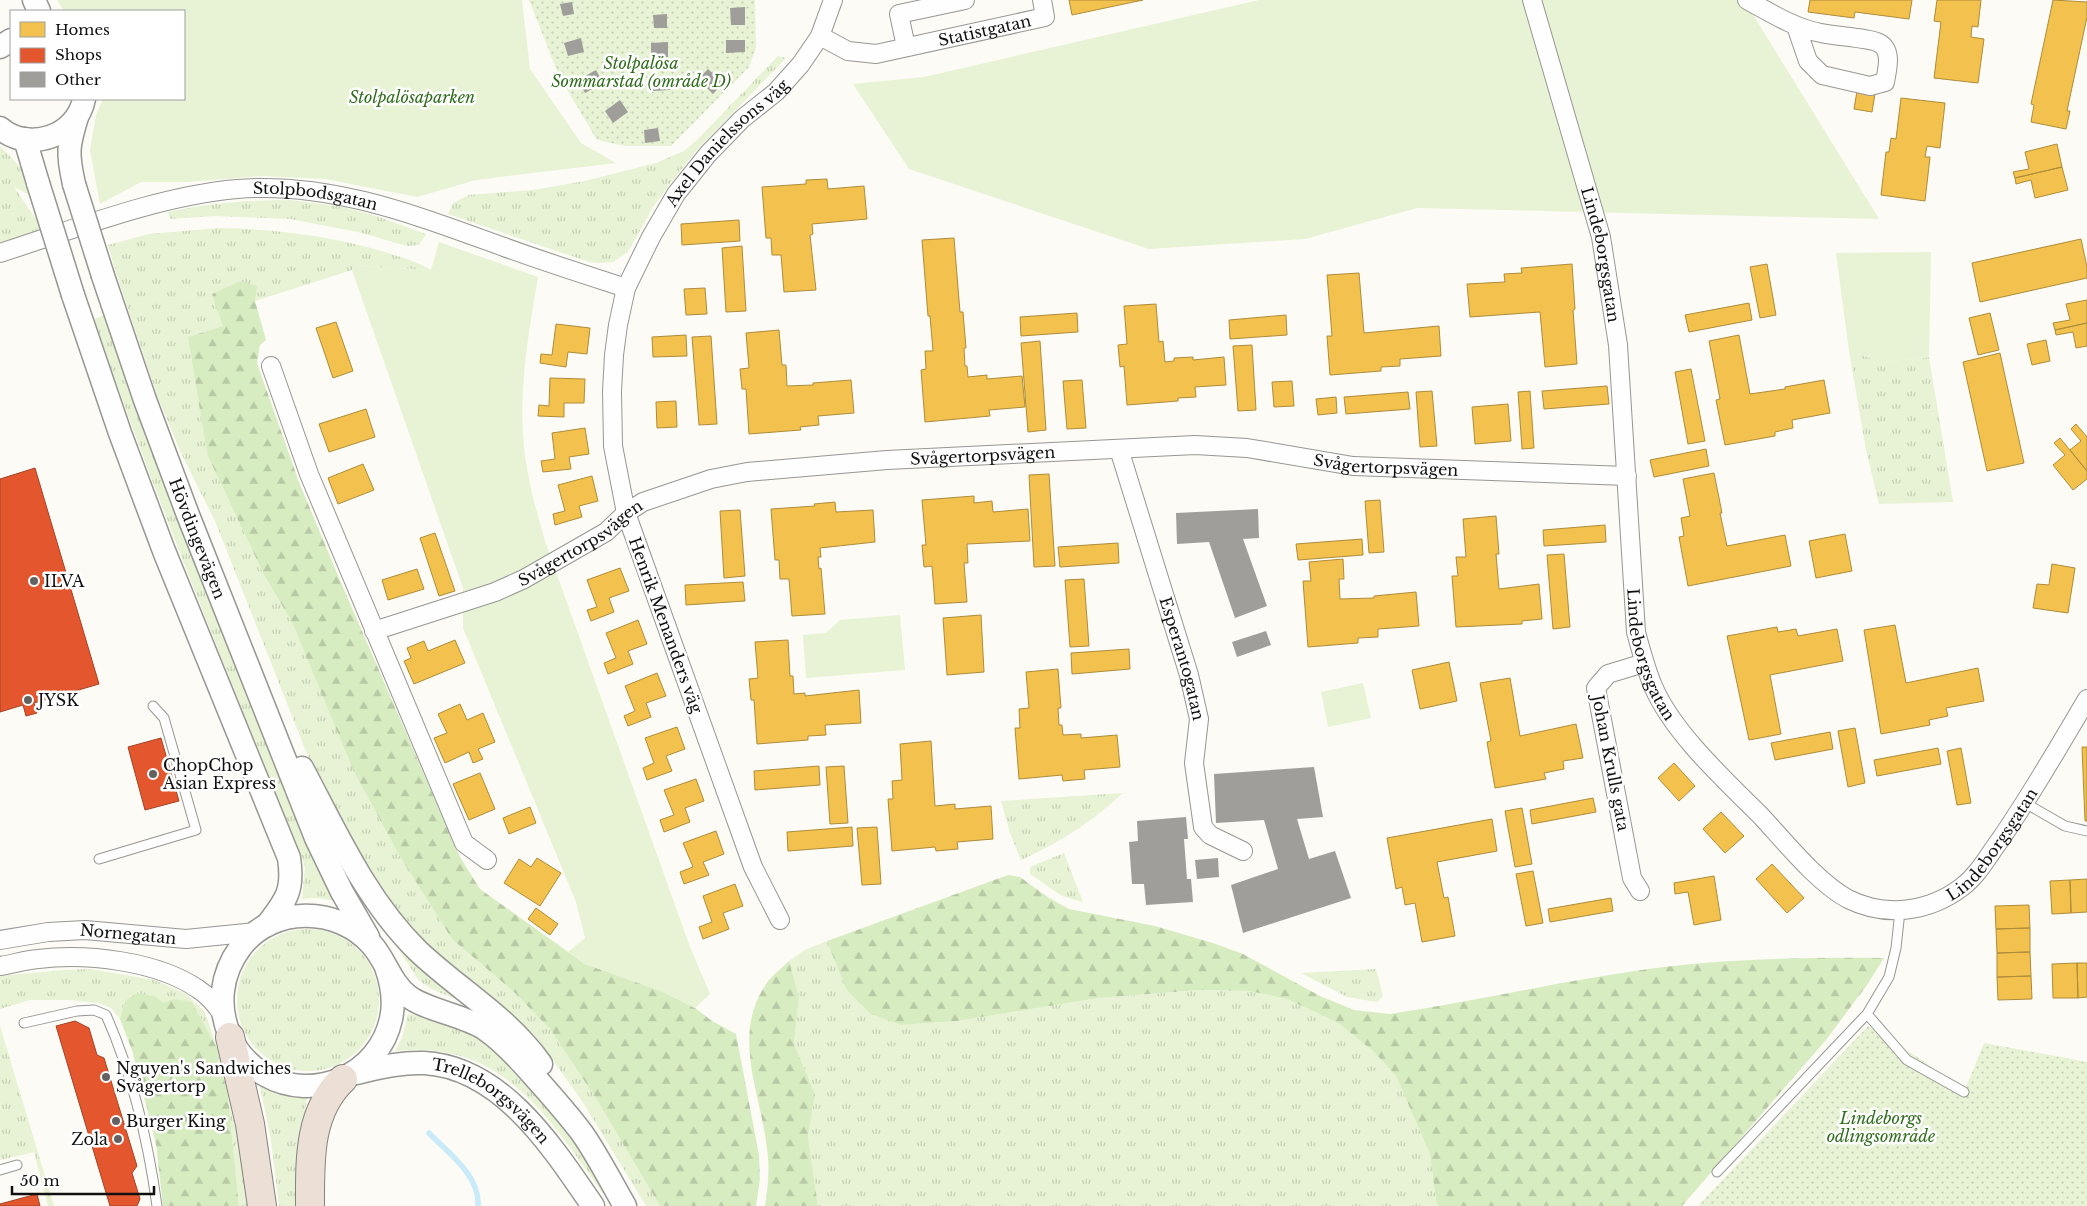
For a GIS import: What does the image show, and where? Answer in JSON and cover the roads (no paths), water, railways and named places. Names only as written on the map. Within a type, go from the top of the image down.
[{"type":"highway","points":[[227,1027],[250,1124],[262,1206]]},
{"type":"highway","points":[[310,1206],[313,1134],[317,1116],[327,1096],[348,1076]]},
{"type":"street","name":"Axel Danielssons väg","points":[[626,288],[651,237],[676,194],[708,154],[742,119],[776,92],[801,64],[820,36],[833,0]]},
{"type":"street","name":"Statistgatan","points":[[906,47],[899,14],[966,0]]},
{"type":"street","name":"Statistgatan","points":[[820,36],[848,51],[876,54],[1045,17],[1042,0]]},
{"type":"street","name":"Lindeborgsgatan","points":[[1532,0],[1601,238],[1618,345],[1636,632],[1644,663],[1654,688],[1675,723],[1713,766],[1826,884],[1849,899],[1868,906],[1900,911],[1931,905],[1963,886],[1977,872],[2025,803],[2087,699]]},
{"type":"street","points":[[1746,0],[1789,24],[1796,26],[1819,33],[1879,43],[1887,52],[1888,67],[1885,82],[1870,86],[1822,75],[1808,61],[1796,26]]},
{"type":"street","name":"Hövdingevägen","points":[[1,129],[25,139],[40,140],[55,136],[67,128],[81,108]]},
{"type":"street","name":"Hövdingevägen","points":[[81,108],[68,144],[69,164],[103,276],[149,409],[316,838],[342,892],[374,946]]},
{"type":"street","points":[[25,139],[73,294],[120,433],[164,552],[289,858],[291,872],[290,889],[282,904],[262,928],[240,949],[228,970],[223,985],[227,1027],[247,1062],[271,1078],[300,1086],[329,1084],[348,1076],[373,1056],[387,1033],[393,1007],[393,993],[386,967]]},
{"type":"street","name":"Stolpbodsgatan","points":[[0,254],[127,213],[184,198],[237,189],[293,189],[349,197],[390,208],[626,288]]},
{"type":"street","name":"Henrik Menanders väg","points":[[626,288],[614,355],[611,421],[613,446],[626,513],[753,867],[780,920]]},
{"type":"street","points":[[271,366],[309,474],[464,843],[487,860]]},
{"type":"street","name":"Svågertorpsvägen","points":[[374,631],[495,592],[524,579],[606,532],[626,513],[643,502],[711,479],[747,472],[887,460],[1195,446],[1247,448],[1353,466],[1627,476]]},
{"type":"street","name":"Esperantogatan","points":[[1119,450],[1189,675],[1199,719],[1194,763],[1203,827],[1210,835],[1243,851]]},
{"type":"street","name":"Johan Krulls gata","points":[[1640,891],[1632,878],[1596,688],[1608,674],[1644,663]]},
{"type":"street","points":[[251,671],[332,829],[373,895],[395,926],[418,951],[493,1012],[522,1040],[554,1083],[625,1206]]},
{"type":"street","points":[[262,928],[282,919],[299,915],[316,915],[348,925],[362,934],[374,946],[399,987],[409,998],[472,1021],[486,1030],[520,1060],[582,1134]]},
{"type":"street","name":"Nornegatan","points":[[0,940],[48,932],[85,930],[186,939],[262,928]]},
{"type":"street","name":"Nornegatan","points":[[0,966],[37,959],[68,957],[101,959],[156,970],[180,978],[200,990],[214,1002],[227,1027]]},
{"type":"street","name":"Trelleborgsvägen","points":[[348,1076],[404,1063],[424,1063],[461,1071],[481,1080],[501,1093],[532,1125],[593,1206]]},
{"type":"lane","points":[[99,858],[196,830],[164,718],[153,706]]},
{"type":"lane","points":[[2025,803],[2065,826],[2087,831]]},
{"type":"lane","points":[[1717,1172],[1867,1014],[1889,977],[1896,948],[1900,911]]},
{"type":"lane","points":[[24,1023],[77,1011],[94,1010],[106,1015],[141,1113],[150,1156],[157,1206]]},
{"type":"lane","points":[[1867,1014],[1908,1060],[1964,1092]]},
{"type":"lane","points":[[0,1170],[17,1165]]},
{"type":"waterway","points":[[429,1133],[461,1165],[468,1175],[474,1184],[478,1206]]},
{"type":"place","name":"ILVA","points":[[34,581]]},
{"type":"place","name":"JYSK","points":[[28,700]]},
{"type":"place","name":"ChopChop Asian Express","points":[[153,774]]},
{"type":"place","name":"Nguyen's Sandwiches Svågertorp","points":[[106,1077]]},
{"type":"place","name":"Burger King","points":[[116,1121]]},
{"type":"place","name":"Zola","points":[[118,1139]]},
{"type":"park label","name":"Stolpalösa Sommarstad (område D)","points":[[641,72]]},
{"type":"park label","name":"Stolpalösaparken","points":[[412,97]]},
{"type":"park label","name":"Lindeborgs odlingsområde","points":[[1881,1127]]}]
